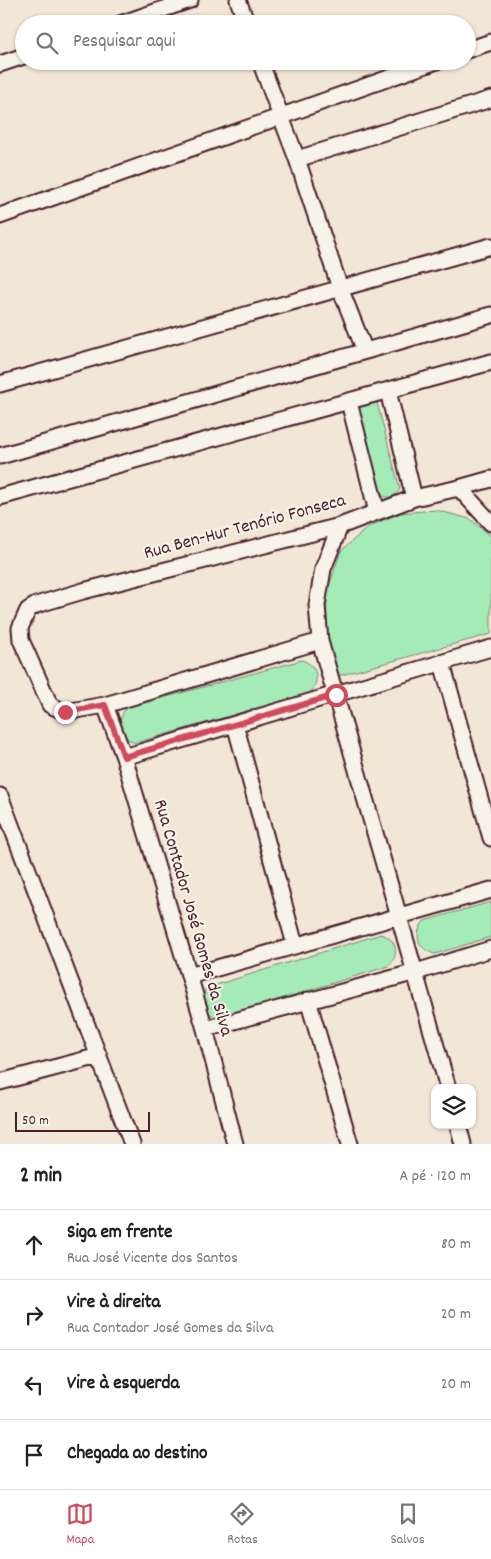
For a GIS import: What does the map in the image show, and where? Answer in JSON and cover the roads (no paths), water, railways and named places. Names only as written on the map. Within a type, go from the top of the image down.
[{"type":"street","points":[[146,15],[190,0]]},
{"type":"street","points":[[238,0],[244,15]]},
{"type":"street","points":[[476,47],[491,42]]},
{"type":"street","points":[[0,64],[15,59]]},
{"type":"street","points":[[263,70],[297,159],[340,288],[365,351]]},
{"type":"street","points":[[0,216],[412,70]]},
{"type":"street","points":[[297,159],[491,98]]},
{"type":"street","points":[[0,384],[491,246]]},
{"type":"street","points":[[0,456],[491,315]]},
{"type":"street","points":[[0,497],[491,362]]},
{"type":"street","points":[[388,390],[414,498]]},
{"type":"street","points":[[349,402],[377,512]]},
{"type":"street","name":"Rua Ben-Hur Tenório Fonseca","points":[[105,705],[65,712],[50,705],[21,640],[20,628],[28,610],[36,605],[83,590],[340,526],[414,498],[491,479]]},
{"type":"street","points":[[459,488],[491,522]]},
{"type":"street","points":[[340,526],[323,569],[317,606],[320,641],[447,1084]]},
{"type":"street","points":[[105,705],[320,641]]},
{"type":"street","points":[[124,757],[491,648]]},
{"type":"street","points":[[442,663],[491,838]]},
{"type":"street","name":"Rua Contador José Gomes da Silva","points":[[105,705],[124,757],[205,1029],[235,1144]]},
{"type":"street","points":[[235,724],[295,945]]},
{"type":"street","points":[[0,796],[132,1144]]},
{"type":"street","points":[[189,976],[491,890]]},
{"type":"street","points":[[205,1029],[416,972],[491,949]]},
{"type":"street","points":[[308,1000],[350,1144]]},
{"type":"street","points":[[0,1082],[99,1056]]},
{"type":"street","points":[[459,1129],[463,1144]]}]
